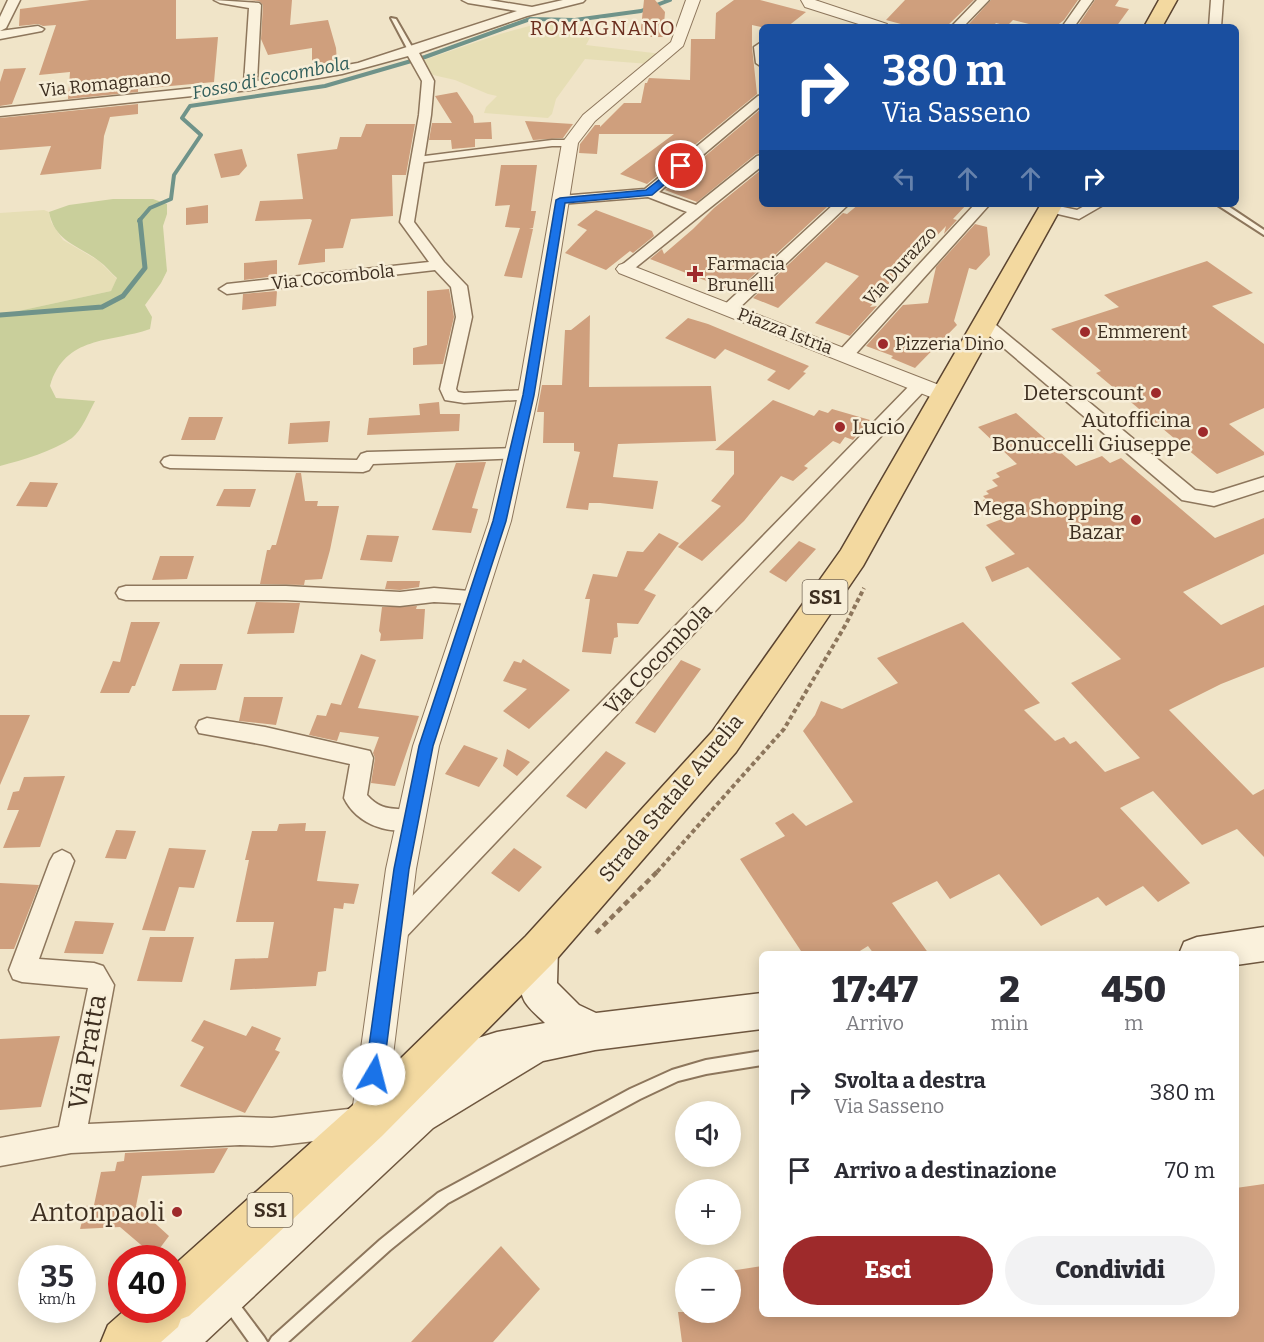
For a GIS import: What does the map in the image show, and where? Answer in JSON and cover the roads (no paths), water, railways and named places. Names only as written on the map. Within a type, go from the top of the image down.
[{"type":"main road","points":[[1155,24],[1168,0]]},
{"type":"main road","name":"Strada Statale Aurelia","points":[[186,1286],[367,1121],[540,949],[723,742],[852,558],[933,390],[984,323],[1050,207]]},
{"type":"main road","points":[[1217,951],[1264,944]]},
{"type":"main road","points":[[540,949],[539,991],[566,1018],[595,1032]]},
{"type":"main road","points":[[367,1121],[454,1064],[497,1051],[595,1032],[759,1011]]},
{"type":"main road","points":[[162,1342],[188,1328],[420,1114],[537,1043]]},
{"type":"main road","points":[[125,1342],[146,1323]]},
{"type":"street","points":[[0,28],[14,0]]},
{"type":"street","points":[[220,0],[255,5],[250,86]]},
{"type":"street","points":[[468,0],[530,10]]},
{"type":"street","name":"Via Romagnano","points":[[0,112],[250,86],[414,57],[530,10],[579,0]]},
{"type":"street","points":[[367,1121],[401,869],[426,746],[500,521],[528,395],[570,143],[589,118],[678,43],[693,0]]},
{"type":"street","points":[[808,0],[810,4],[874,24]]},
{"type":"street","points":[[960,24],[983,0]]},
{"type":"street","points":[[1070,24],[1087,0]]},
{"type":"street","points":[[1215,24],[1217,0]]},
{"type":"street","points":[[0,34],[38,29]]},
{"type":"street","points":[[414,57],[428,81],[425,115],[407,222],[439,266],[459,286],[464,317],[448,389],[451,396],[464,398],[528,395]]},
{"type":"street","points":[[649,193],[759,101]]},
{"type":"street","points":[[417,160],[552,143],[570,143]]},
{"type":"street","points":[[625,269],[759,161]]},
{"type":"street","points":[[560,200],[649,193],[698,212]]},
{"type":"street","points":[[729,309],[839,207]]},
{"type":"street","name":"Via Durazzo","points":[[846,354],[980,207]]},
{"type":"street","points":[[1054,207],[1079,215],[1093,207]]},
{"type":"street","name":"Via Cocombola","points":[[227,289],[439,266]]},
{"type":"street","name":"Piazza Istria","points":[[625,269],[933,390]]},
{"type":"street","points":[[984,323],[1189,495],[1214,500],[1264,483]]},
{"type":"street","name":"Via Cocombola","points":[[394,932],[933,390]]},
{"type":"street","points":[[170,462],[363,466],[367,458],[515,454]]},
{"type":"street","points":[[126,593],[286,593],[400,599],[434,595],[474,597]]},
{"type":"street","points":[[207,727],[265,736],[362,758],[355,798],[368,813],[385,819],[411,820]]},
{"type":"street","name":"Via Pratta","points":[[62,861],[22,970],[94,975],[100,984],[71,1138]]},
{"type":"street","name":"Via Pratta","points":[[0,1152],[71,1138],[240,1131],[272,1132],[367,1121]]},
{"type":"lane","points":[[393,20],[414,57]]},
{"type":"lane","points":[[1225,207],[1264,233]]},
{"type":"lane","points":[[277,1342],[385,1245],[443,1198],[635,1094],[677,1075],[706,1067],[759,1058]]},
{"type":"lane","points":[[224,1295],[259,1342]]},
{"type":"waterway","name":"Fosso di Cocombola","points":[[139,221],[150,208],[171,199],[174,175],[201,135],[182,118],[190,106],[325,86],[425,57],[530,19],[575,20],[641,11],[670,0]]},
{"type":"waterway","name":"Fosso di Cocombola","points":[[0,315],[102,307],[123,296],[145,268],[140,220]]},
{"type":"place","name":"Farmacia Brunelli","points":[[695,274]]},
{"type":"place","name":"Emmerent","points":[[1085,332]]},
{"type":"place","name":"Pizzeria Dino","points":[[883,344]]},
{"type":"place","name":"Deterscount","points":[[1156,393]]},
{"type":"place","name":"Lucio","points":[[840,427]]},
{"type":"place","name":"Autofficina Bonuccelli Giuseppe","points":[[1203,432]]},
{"type":"place","name":"Mega Shopping Bazar","points":[[1136,520]]},
{"type":"place","name":"Antonpaoli","points":[[177,1212]]},
{"type":"district","name":"ROMAGNANO","points":[[603,28]]}]
